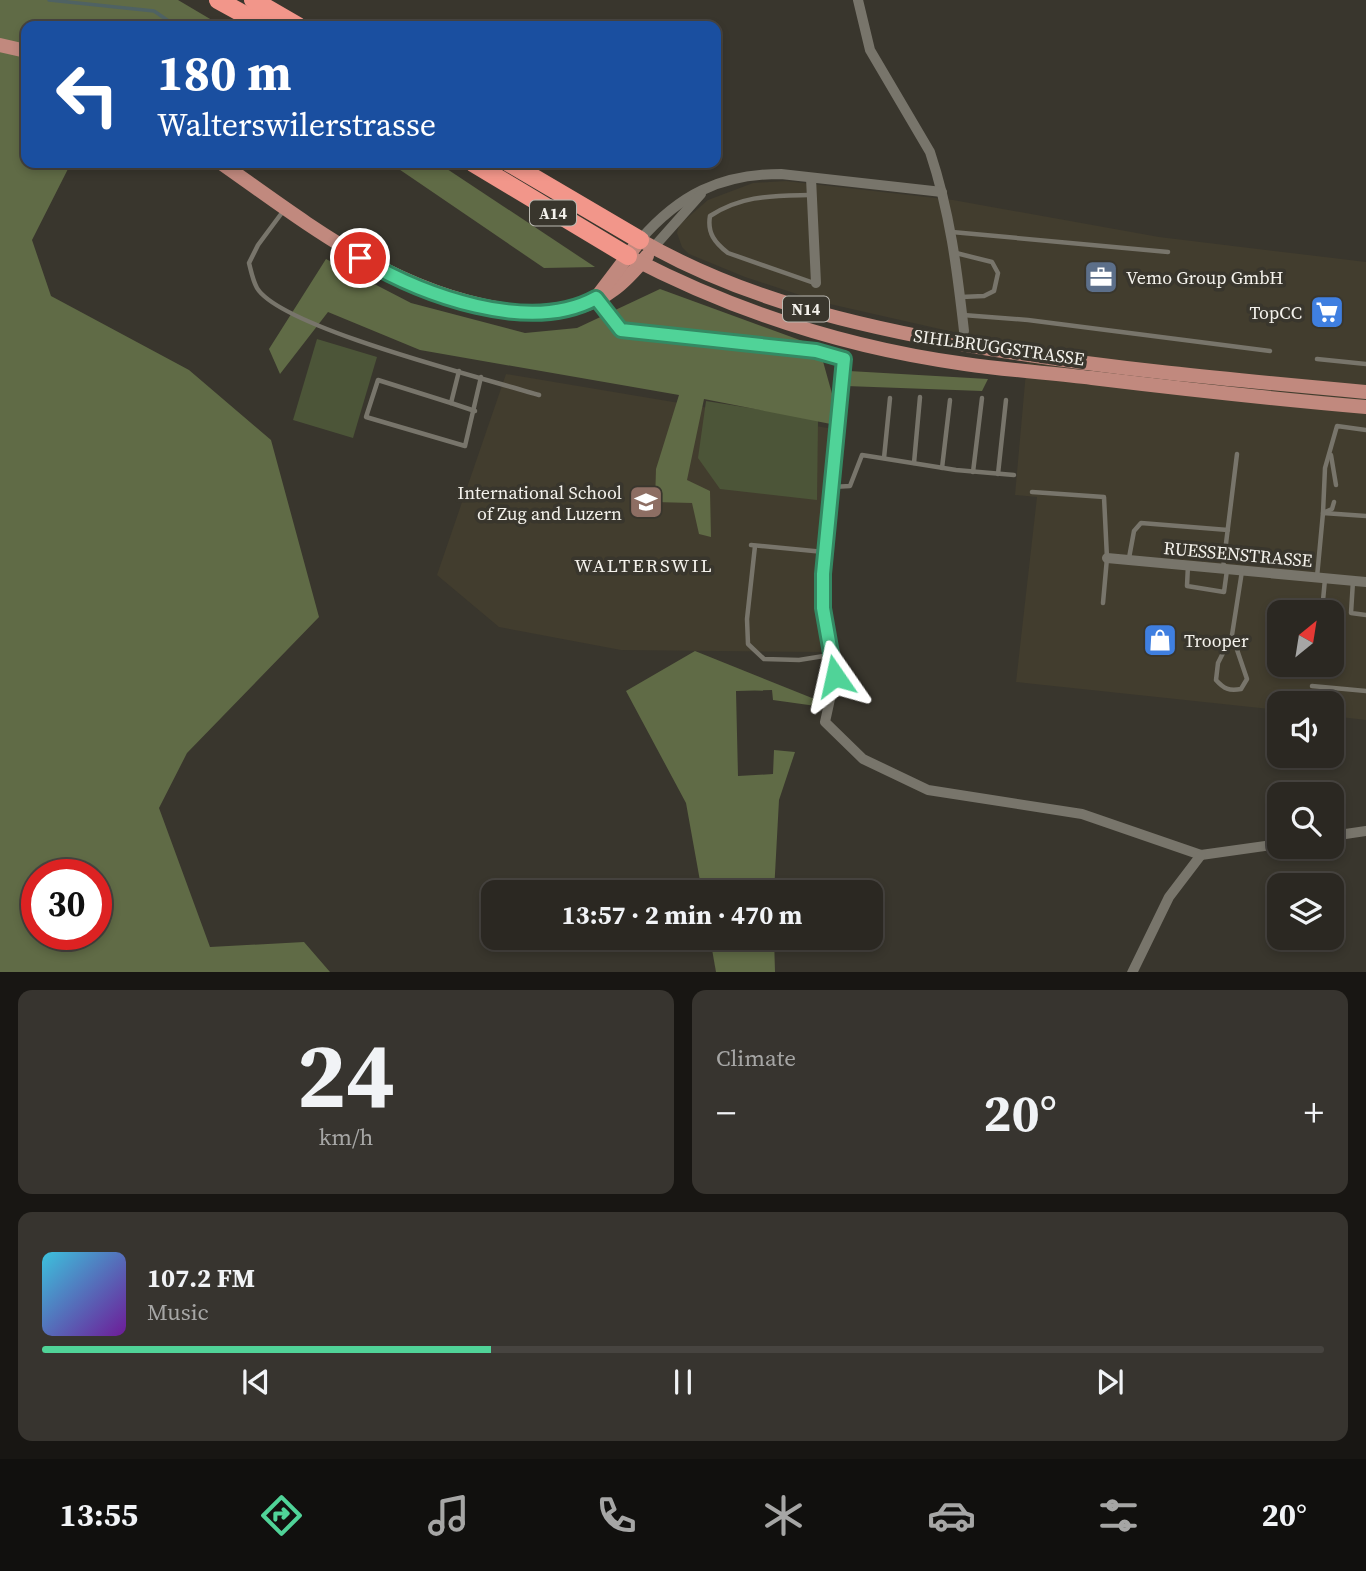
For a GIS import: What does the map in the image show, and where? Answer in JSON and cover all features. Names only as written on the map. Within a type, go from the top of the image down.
[{"type":"highway","points":[[218,0],[256,21]]},
{"type":"highway","points":[[253,0],[289,21]]},
{"type":"highway","name":"A14","points":[[481,168],[634,260]]},
{"type":"highway","name":"A14","points":[[518,168],[647,244]]},
{"type":"main road","points":[[0,45],[21,50]]},
{"type":"main road","points":[[228,168],[374,266],[450,297],[517,311],[547,314],[578,308],[596,298],[647,244]]},
{"type":"main road","name":"SIHLBRUGGSTRASSE","points":[[647,244],[731,284],[780,301],[897,332],[1095,365],[1366,392]]},
{"type":"main road","name":"SIHLBRUGGSTRASSE","points":[[634,260],[718,299],[895,352],[967,365],[1279,400],[1366,407]]},
{"type":"street","points":[[858,0],[870,50],[930,152],[952,232],[964,331]]},
{"type":"street","points":[[647,244],[670,208],[685,197],[756,175],[942,192]]},
{"type":"street","points":[[811,178],[816,283]]},
{"type":"street","points":[[596,298],[621,330],[816,351],[844,359],[825,552],[823,608],[835,676],[825,722],[863,759],[928,790],[1082,814],[1200,855],[1267,847]]},
{"type":"street","name":"RUESSENSTRASSE","points":[[1107,558],[1366,582]]},
{"type":"street","points":[[1344,834],[1366,831]]},
{"type":"street","points":[[1132,972],[1169,897],[1200,855]]},
{"type":"lane","points":[[810,195],[757,196],[730,203],[710,216],[708,227],[716,244],[728,253],[816,283]]},
{"type":"lane","points":[[285,208],[248,263],[257,289],[279,309],[321,329],[539,395]]},
{"type":"lane","points":[[952,232],[1168,252]]},
{"type":"lane","points":[[955,253],[992,262],[998,273],[995,291],[984,296],[960,297]]},
{"type":"lane","points":[[962,315],[1028,320],[1270,351]]},
{"type":"lane","points":[[1317,359],[1366,364]]},
{"type":"lane","points":[[451,403],[459,371]]},
{"type":"lane","points":[[475,411],[378,380],[366,417],[465,446],[475,411],[481,377]]},
{"type":"lane","points":[[914,463],[920,397]]},
{"type":"lane","points":[[884,458],[890,398]]},
{"type":"lane","points":[[973,472],[982,398]]},
{"type":"lane","points":[[942,468],[950,400]]},
{"type":"lane","points":[[998,474],[1006,400]]},
{"type":"lane","points":[[1322,600],[1325,468],[1331,455],[1336,426],[1366,430]]},
{"type":"lane","points":[[1188,565],[1187,586],[1224,592],[1237,454]]},
{"type":"lane","points":[[831,487],[850,486],[862,455],[942,468],[1014,475]]},
{"type":"lane","points":[[1331,455],[1336,485]]},
{"type":"lane","points":[[1032,492],[1104,497],[1107,558],[1103,604]]},
{"type":"lane","points":[[1323,513],[1332,509],[1334,502]]},
{"type":"lane","points":[[1323,513],[1366,516]]},
{"type":"lane","points":[[1129,559],[1134,531],[1141,523],[1228,530]]},
{"type":"lane","points":[[825,552],[753,545],[747,619],[748,643],[764,659],[799,660],[830,654]]},
{"type":"lane","points":[[1232,635],[1247,679],[1241,689],[1232,690],[1224,688],[1216,680],[1218,663],[1232,635],[1242,570]]},
{"type":"lane","points":[[1353,580],[1351,613],[1366,615]]},
{"type":"lane","points":[[1312,686],[1366,691]]},
{"type":"shaded area","points":[[786,181],[953,200],[1159,237],[1366,262],[1366,720],[1344,717],[1344,691],[1267,691],[1267,709],[1016,682],[1037,497],[1015,495],[1028,349],[821,302],[745,277],[689,254],[682,247],[677,233],[679,225],[708,200],[753,183]]},
{"type":"shaded area","name":"International School of Zug and Luzern","points":[[506,374],[834,429],[825,652],[621,650],[499,627],[437,575]]},
{"type":"green space","points":[[0,0],[178,0],[214,21],[21,21],[21,168],[68,168],[32,240],[51,296],[189,370],[271,440],[319,617],[187,753],[159,808],[210,947],[304,942],[330,972],[0,972]]},
{"type":"green space","points":[[397,168],[446,168],[595,267],[544,268]]},
{"type":"green space","points":[[326,259],[411,303],[525,333],[577,328],[660,289],[819,347],[841,426],[704,399],[687,480],[710,491],[711,537],[699,534],[692,503],[655,502],[656,469],[679,395],[420,350],[328,312],[280,374],[269,349]]},
{"type":"green space","points":[[317,339],[377,357],[353,438],[293,420]]},
{"type":"green space","points":[[849,371],[988,379],[982,391],[846,386]]},
{"type":"green space","points":[[706,401],[818,419],[817,500],[720,489],[698,458]]},
{"type":"green space","points":[[695,651],[817,700],[816,706],[773,700],[772,690],[736,691],[738,776],[773,774],[774,750],[795,752],[779,800],[775,880],[700,880],[686,803],[626,691]]},
{"type":"green space","points":[[712,950],[774,950],[775,972],[716,972]]},
{"type":"waterway","points":[[49,0],[154,11],[169,21]]},
{"type":"place","name":"Vemo Group GmbH","points":[[1101,277]]},
{"type":"place","name":"TopCC","points":[[1327,312]]},
{"type":"place","name":"International School of Zug and Luzern","points":[[646,502]]},
{"type":"place","name":"Trooper","points":[[1160,640]]},
{"type":"district","name":"WALTERSWIL","points":[[644,565]]},
{"type":"route","points":[[360,258],[413,285],[480,305],[547,314],[578,308],[596,298],[621,330],[816,351],[844,359],[823,574],[823,608],[835,676]]}]
